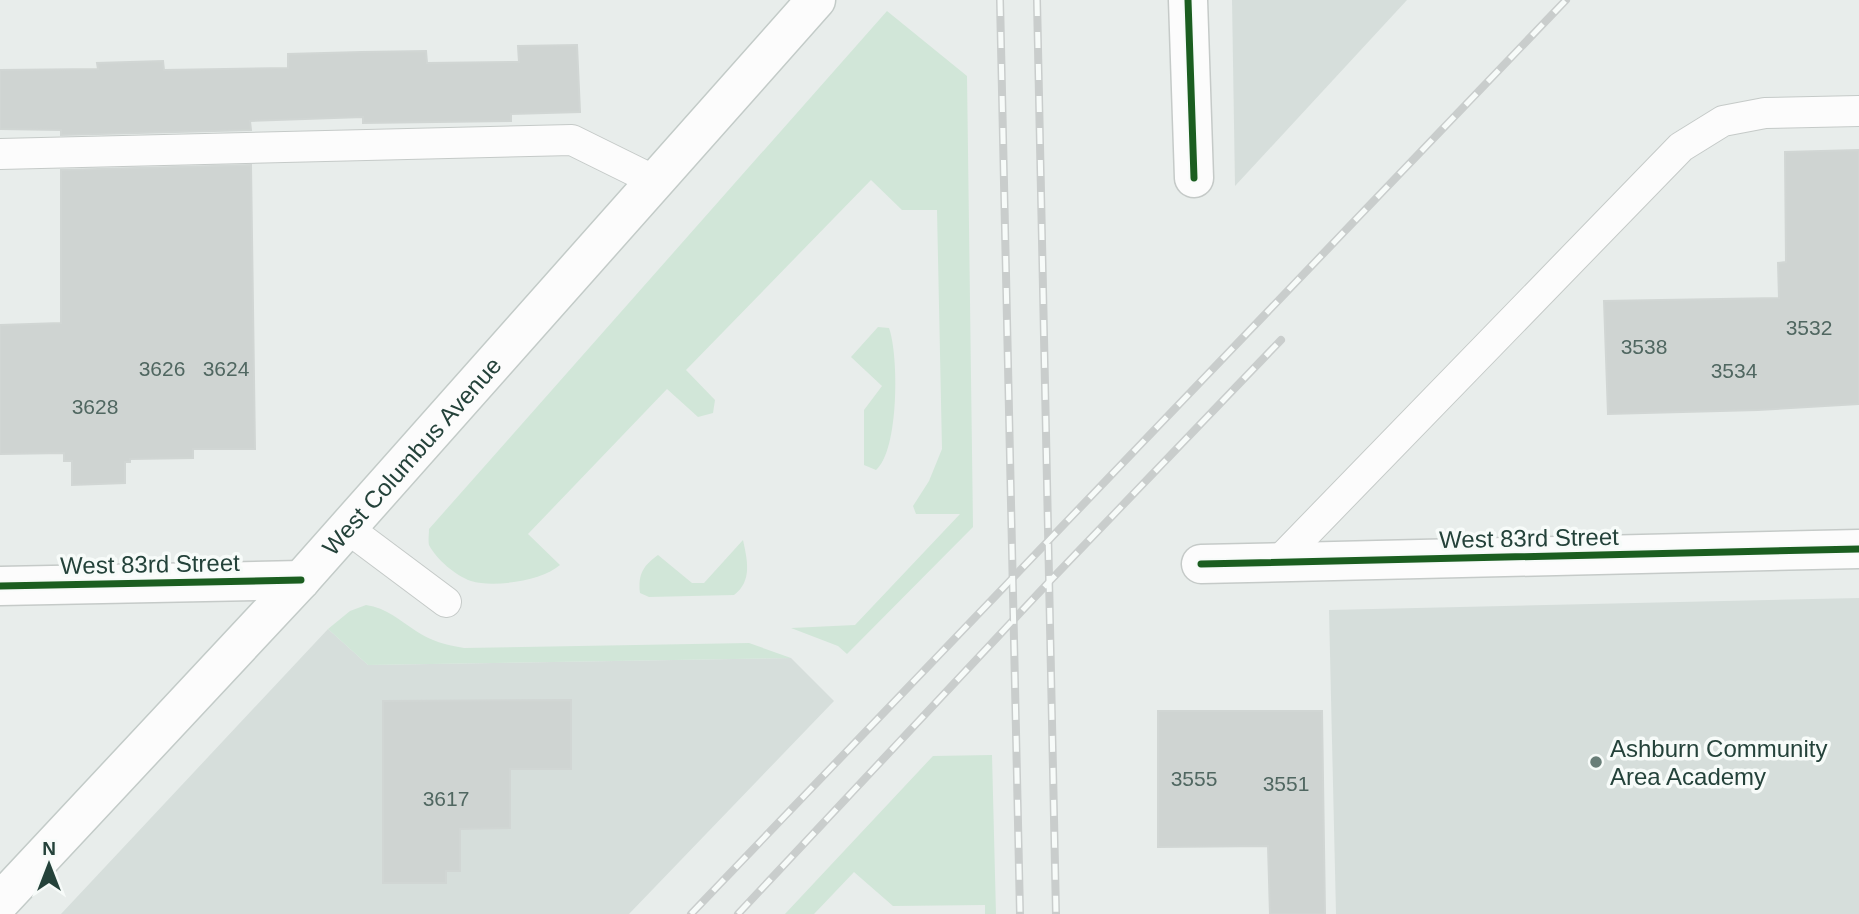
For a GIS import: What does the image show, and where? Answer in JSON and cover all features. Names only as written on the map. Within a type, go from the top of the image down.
[{"type":"main road","name":"West Columbus Avenue","points":[[0,902],[301,580],[816,0]]},
{"type":"main road","points":[[1188,0],[1194,178]]},
{"type":"main road","name":"West 83rd Street","points":[[1200,564],[1859,549]]},
{"type":"main road","name":"West 83rd Street","points":[[0,586],[301,580]]},
{"type":"lane","points":[[1277,564],[1681,147],[1723,121],[1765,113],[1859,111]]},
{"type":"lane","points":[[0,153],[572,140],[655,181]]},
{"type":"lane","points":[[347,528],[446,602]]},
{"type":"shaded area","points":[[1232,0],[1407,0],[1235,186]]},
{"type":"shaded area","name":"Ashburn Community Area Academy","points":[[1859,598],[1859,914],[1336,914],[1329,610]]},
{"type":"shaded area","points":[[328,629],[368,665],[791,658],[834,701],[629,914],[61,914]]},
{"type":"green space","points":[[887,11],[967,76],[973,527],[847,654],[838,646],[791,628],[855,625],[960,514],[916,514],[913,506],[929,481],[942,449],[937,210],[902,210],[871,180],[686,370],[715,400],[713,413],[698,417],[667,389],[528,534],[560,565],[530,579],[492,584],[465,579],[453,571],[436,556],[429,545],[429,529]]},
{"type":"green space","points":[[878,327],[889,328],[892,341],[895,402],[889,444],[884,460],[876,470],[864,465],[864,410],[882,386],[851,357]]},
{"type":"green space","points":[[743,540],[747,562],[746,576],[734,595],[649,597],[640,593],[643,571],[658,555],[692,583],[704,583]]},
{"type":"green space","points":[[366,605],[387,612],[433,640],[464,648],[749,643],[791,658],[368,665],[328,629],[350,611]]},
{"type":"green space","points":[[992,755],[996,914],[985,914],[985,905],[893,906],[854,872],[814,914],[785,914],[933,756]]},
{"type":"building","points":[[577,45],[580,112],[511,114],[511,121],[363,123],[363,117],[250,121],[251,130],[61,135],[61,130],[0,129],[0,70],[98,69],[97,63],[163,61],[164,70],[288,68],[288,54],[426,51],[427,63],[519,62],[518,46]]},
{"type":"building","points":[[1859,150],[1859,404],[1608,414],[1604,301],[1779,298],[1778,263],[1786,262],[1785,152]]},
{"type":"building","points":[[251,165],[255,449],[193,449],[193,458],[130,459],[130,462],[125,462],[125,483],[72,485],[72,461],[64,461],[64,453],[0,454],[0,325],[61,323],[61,170]]},
{"type":"building","points":[[571,700],[571,769],[510,769],[510,828],[460,829],[460,871],[446,871],[446,883],[383,883],[383,701]]},
{"type":"building","points":[[1158,711],[1322,711],[1325,914],[1270,914],[1268,846],[1158,847]]},
{"type":"railway","points":[[1000,0],[1020,914]]},
{"type":"railway","points":[[1037,0],[1056,914]]},
{"type":"railway","points":[[691,914],[1566,0]]},
{"type":"railway","points":[[738,914],[1048,583],[1281,340]]},
{"type":"cycle path","points":[[1188,0],[1194,178]]},
{"type":"cycle path","points":[[1201,564],[1859,549]]},
{"type":"cycle path","points":[[0,586],[301,580]]},
{"type":"place","name":"Ashburn Community Area Academy","points":[[1596,762]]}]
